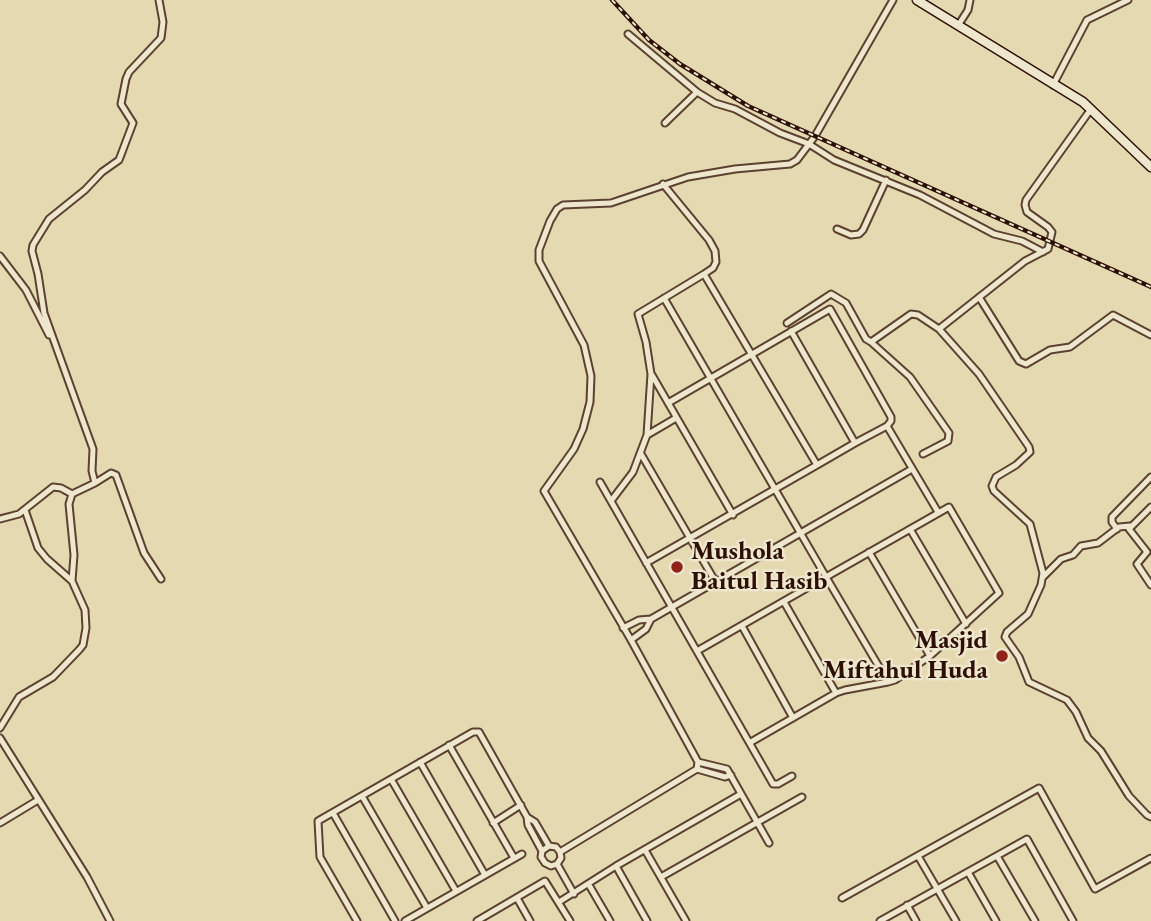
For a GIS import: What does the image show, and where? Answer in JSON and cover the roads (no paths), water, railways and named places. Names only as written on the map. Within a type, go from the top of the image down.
[{"type":"main road","points":[[917,0],[1091,108],[1151,167]]},
{"type":"street","points":[[95,483],[92,443],[41,302],[33,245],[49,219],[119,160],[133,123],[121,104],[126,79],[129,72],[161,38],[163,22],[159,0]]},
{"type":"street","points":[[697,766],[631,640],[544,491],[569,458],[583,429],[590,402],[590,376],[584,345],[539,261],[540,250],[550,221],[557,209],[563,205],[618,201],[688,177],[790,164],[797,160],[893,0]]},
{"type":"street","points":[[959,24],[971,0]]},
{"type":"street","points":[[1052,85],[1089,18],[1128,0]]},
{"type":"street","points":[[628,33],[697,92],[715,103],[735,109],[780,133],[809,144],[834,160],[886,180],[994,234],[1022,241],[1043,252]]},
{"type":"street","points":[[665,123],[697,92]]},
{"type":"street","points":[[939,329],[1025,261],[1049,247],[1052,233],[1027,212],[1026,200],[1091,108]]},
{"type":"street","points":[[837,229],[851,235],[859,234],[863,230],[886,180]]},
{"type":"street","points":[[611,501],[633,472],[647,435],[651,374],[638,314],[713,268],[716,262],[715,251],[709,240],[663,184]]},
{"type":"street","points":[[0,256],[34,303],[64,366]]},
{"type":"street","points":[[704,274],[817,465]]},
{"type":"street","points":[[787,323],[831,293],[846,303],[866,339],[911,377],[949,433],[948,441],[923,454]]},
{"type":"street","points":[[979,297],[1019,361],[1026,364],[1050,350],[1070,347],[1113,315],[1151,335]]},
{"type":"street","points":[[664,298],[888,682]]},
{"type":"street","points":[[646,563],[887,426],[891,421],[832,310],[828,309],[668,403]]},
{"type":"street","points":[[871,342],[914,313],[939,329],[979,374],[1029,447],[1030,452],[1016,465],[996,477],[992,486],[994,491],[1031,524],[1043,577]]},
{"type":"street","points":[[791,331],[855,443]]},
{"type":"street","points":[[651,374],[733,515]]},
{"type":"street","points":[[647,435],[676,418]]},
{"type":"street","points":[[887,426],[938,512]]},
{"type":"street","points":[[641,454],[715,581]]},
{"type":"street","points":[[631,640],[646,629],[651,620],[672,607],[912,469]]},
{"type":"street","points":[[72,494],[111,472],[117,475],[144,553],[161,579]]},
{"type":"street","points":[[1117,529],[1112,517],[1151,477]]},
{"type":"street","points":[[600,482],[773,784],[792,776]]},
{"type":"street","points":[[0,519],[12,517],[25,510],[53,487],[58,486],[72,494]]},
{"type":"street","points":[[0,727],[19,697],[52,677],[83,645],[86,618],[72,581],[74,555],[69,510],[72,494]]},
{"type":"street","points":[[1151,507],[1130,526],[1122,526],[1098,543],[1083,545],[1073,555],[1063,558],[1043,577],[1028,614],[1007,632],[1005,637],[1019,657],[1030,682],[1067,700],[1088,737],[1099,748],[1129,796],[1151,817]]},
{"type":"street","points":[[697,651],[945,508],[951,509],[999,593],[930,656],[895,680],[836,693],[751,742]]},
{"type":"street","points":[[25,510],[38,548],[72,581]]},
{"type":"street","points":[[1130,526],[1130,531],[1149,550],[1137,564],[1151,585]]},
{"type":"street","points":[[910,528],[966,624]]},
{"type":"street","points":[[869,552],[930,656]]},
{"type":"street","points":[[784,602],[836,693]]},
{"type":"street","points":[[623,628],[639,620],[651,620]]},
{"type":"street","points":[[741,626],[793,718]]},
{"type":"street","points":[[357,921],[320,857],[318,821],[473,732],[480,732],[527,817],[528,825],[542,851],[541,858],[551,866],[557,864],[561,858],[556,847],[549,846],[542,851]]},
{"type":"street","points":[[0,738],[87,877],[110,921]]},
{"type":"street","points":[[449,745],[514,858]]},
{"type":"street","points":[[420,762],[485,875]]},
{"type":"street","points":[[560,852],[697,766],[727,769],[769,842]]},
{"type":"street","points":[[391,779],[456,891]]},
{"type":"street","points":[[842,898],[1039,788],[1095,889],[1151,858]]},
{"type":"street","points":[[559,902],[741,794]]},
{"type":"street","points":[[362,796],[427,908]]},
{"type":"street","points":[[661,877],[802,797]]},
{"type":"street","points":[[0,823],[38,800]]},
{"type":"street","points":[[494,823],[521,806]]},
{"type":"street","points":[[333,813],[395,921]]},
{"type":"street","points":[[527,817],[535,822],[549,846]]},
{"type":"street","points":[[880,921],[1027,839],[1073,921]]},
{"type":"street","points":[[645,850],[686,921]]},
{"type":"street","points":[[405,921],[522,854]]},
{"type":"street","points":[[918,856],[956,921]]},
{"type":"street","points":[[997,856],[1035,921]]},
{"type":"street","points":[[557,864],[573,894]]},
{"type":"street","points":[[616,866],[647,921]]},
{"type":"street","points":[[968,872],[996,921]]},
{"type":"street","points":[[477,921],[545,881],[570,921]]},
{"type":"street","points":[[589,885],[610,921]]},
{"type":"street","points":[[517,898],[530,921]]},
{"type":"street","points":[[907,905],[916,921]]},
{"type":"street","points":[[489,914],[493,921]]},
{"type":"railway","points":[[612,0],[649,40],[680,64],[748,106],[1151,287]]},
{"type":"place","name":"Mushola Baitul Hasib","points":[[677,567]]},
{"type":"place","name":"Masjid Miftahul Huda","points":[[1002,656]]}]
